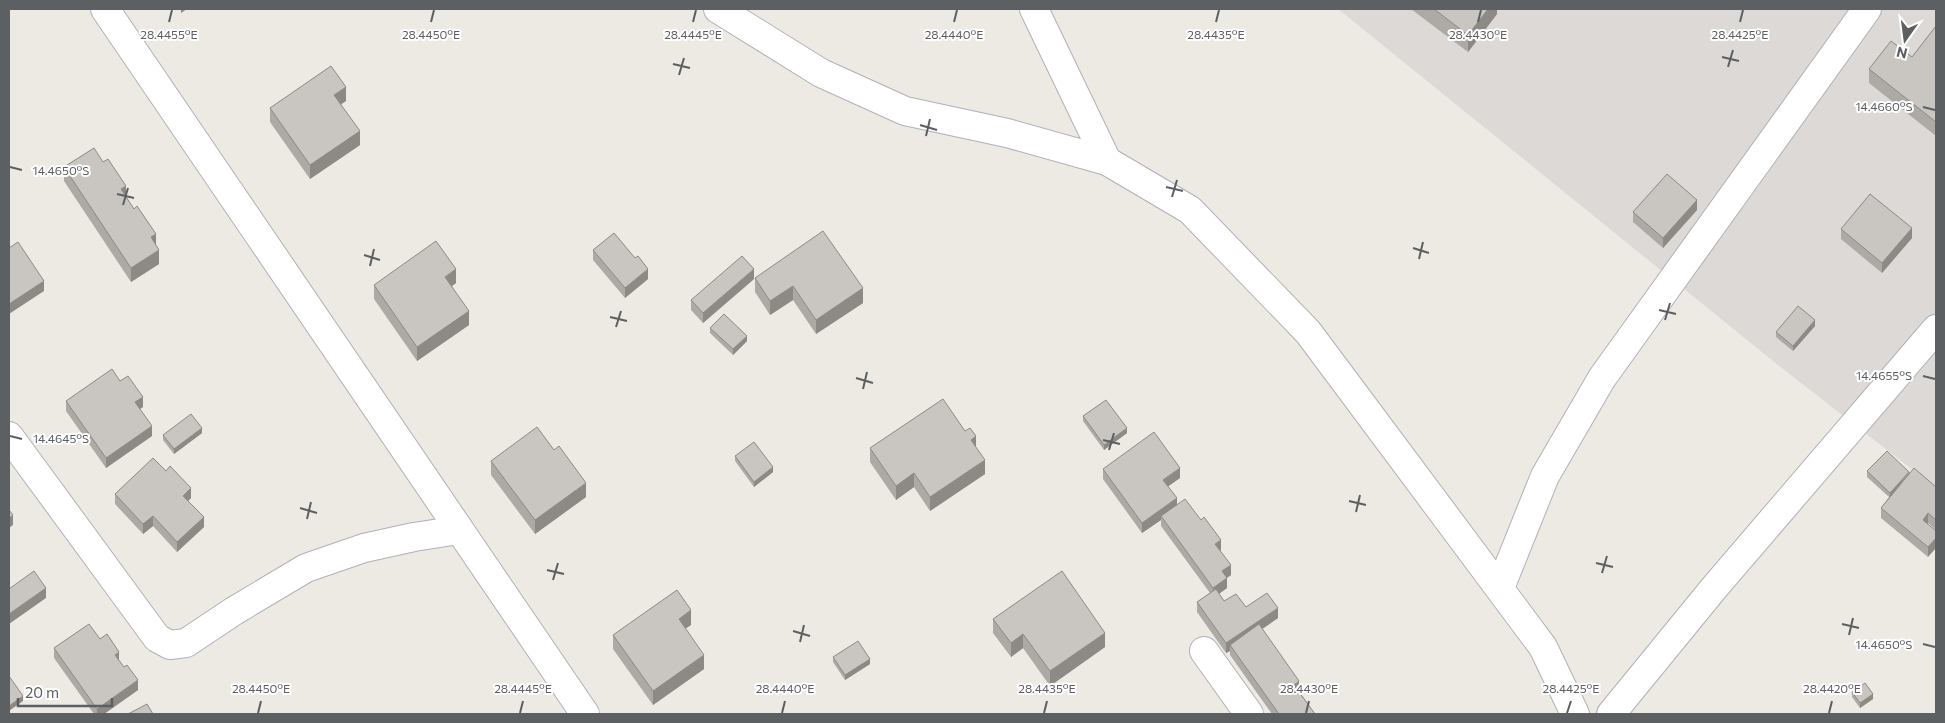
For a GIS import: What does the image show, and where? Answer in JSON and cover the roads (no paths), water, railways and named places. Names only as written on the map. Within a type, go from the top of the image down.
[{"type":"street","points":[[104,9],[585,714]]},
{"type":"street","points":[[718,9],[821,73],[905,111],[1007,133],[1107,161],[1190,210],[1308,332],[1542,647],[1575,714]]},
{"type":"street","points":[[1034,9],[1107,161]]},
{"type":"street","points":[[1500,588],[1545,476],[1602,378],[1867,9]]},
{"type":"street","points":[[1610,714],[1714,588],[1936,329]]},
{"type":"street","points":[[9,436],[157,638],[170,644],[186,643],[234,611],[306,568],[364,548],[459,530]]},
{"type":"street","points":[[1204,651],[1249,714]]}]
